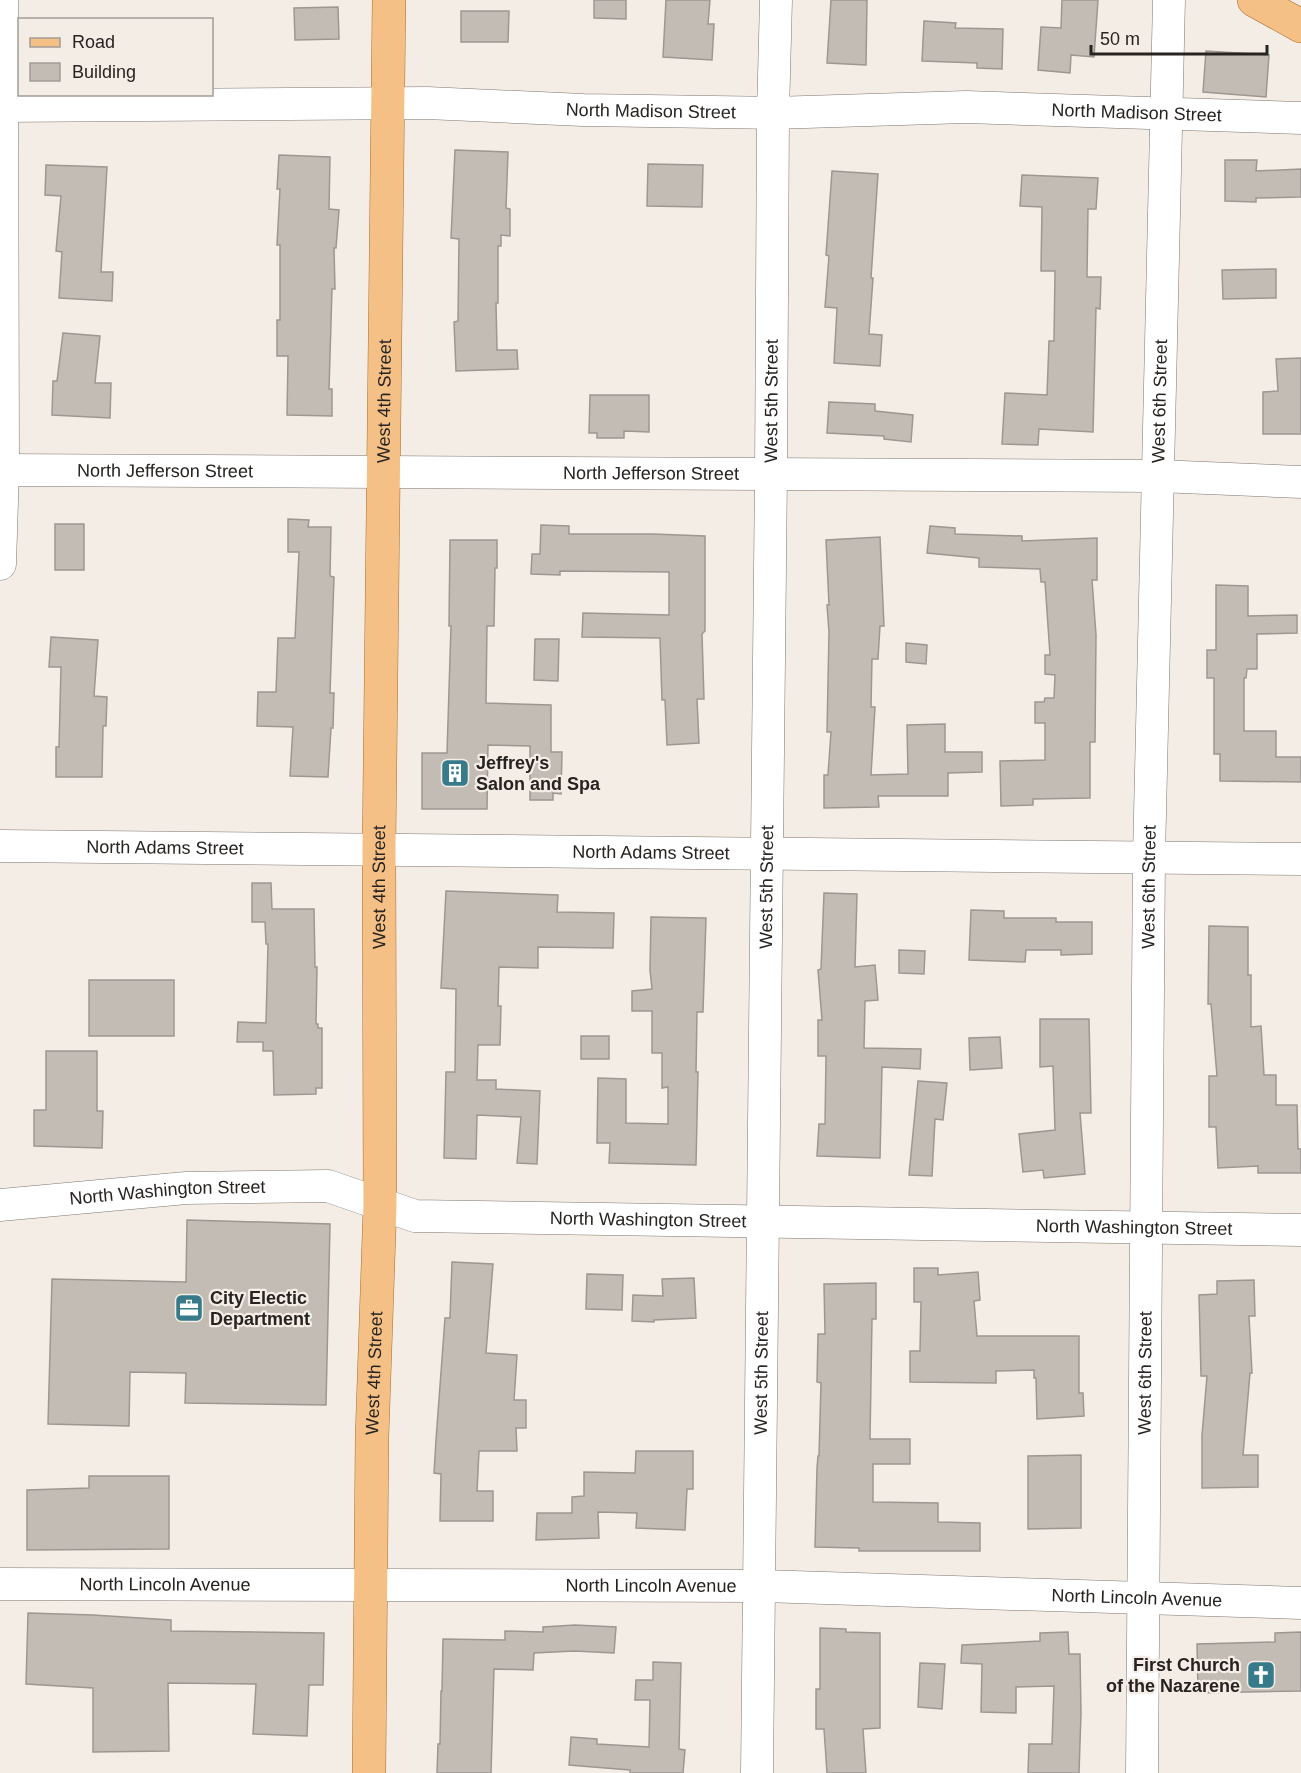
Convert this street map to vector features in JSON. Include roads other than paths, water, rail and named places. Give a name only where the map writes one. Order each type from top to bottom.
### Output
[{"type":"main road","name":"West 4th Street","points":[[369,1773],[372,1437],[380,1205],[379,849],[389,0]]},
{"type":"main road","points":[[1254,0],[1301,26]]},
{"type":"street","points":[[0,564],[2,0]]},
{"type":"street","name":"West 5th Street","points":[[757,1773],[777,0]]},
{"type":"street","name":"West 6th Street","points":[[1142,1773],[1149,857],[1169,0]]},
{"type":"street","name":"North Madison Street","points":[[1,106],[427,103],[583,110],[774,113],[966,107],[1301,118]]},
{"type":"street","name":"North Jefferson Street","points":[[1,470],[1158,476],[1301,482]]},
{"type":"street","name":"North Adams Street","points":[[0,846],[1301,858]]},
{"type":"street","name":"North Washington Street","points":[[0,1205],[186,1188],[328,1186],[415,1216],[1301,1230]]},
{"type":"street","name":"North Lincoln Avenue","points":[[0,1584],[759,1586],[1301,1603]]},
{"type":"place","name":"Jeffrey's Salon and Spa","points":[[455,773]]},
{"type":"place","name":"City Electic Department","points":[[189,1308]]},
{"type":"place","name":"First Church of the Nazarene","points":[[1261,1675]]}]
